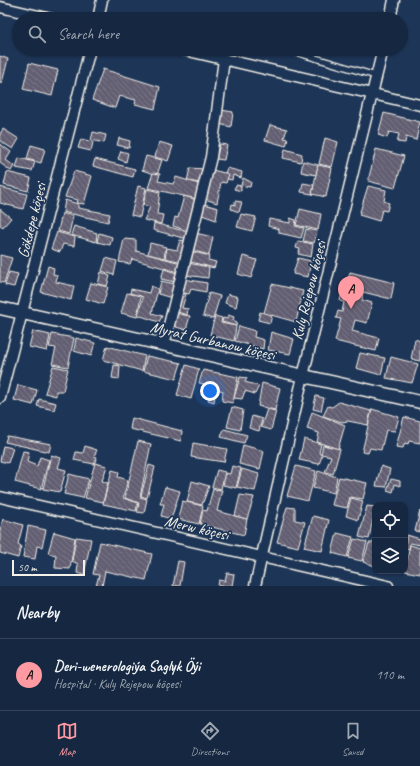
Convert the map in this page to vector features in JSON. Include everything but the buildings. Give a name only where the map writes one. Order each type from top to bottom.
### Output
[{"type":"street","points":[[99,12],[102,0]]},
{"type":"street","points":[[391,12],[394,0]]},
{"type":"street","points":[[0,7],[22,12]]},
{"type":"street","name":"Gökdepe köçesi","points":[[0,398],[88,56]]},
{"type":"street","points":[[211,56],[420,104]]},
{"type":"street","name":"Kuly Rejepow köçesi","points":[[255,586],[303,376],[381,56]]},
{"type":"street","points":[[164,345],[210,157],[224,59]]},
{"type":"street","name":"Myrat Gurbanow köçesi","points":[[0,308],[420,402]]},
{"type":"street","name":"Merw köçesi","points":[[0,498],[388,586]]},
{"type":"lane","points":[[309,56],[376,76]]},
{"type":"place","name":"Deri-wenerologiýa Saglyk Öýi","points":[[351,309]]}]
